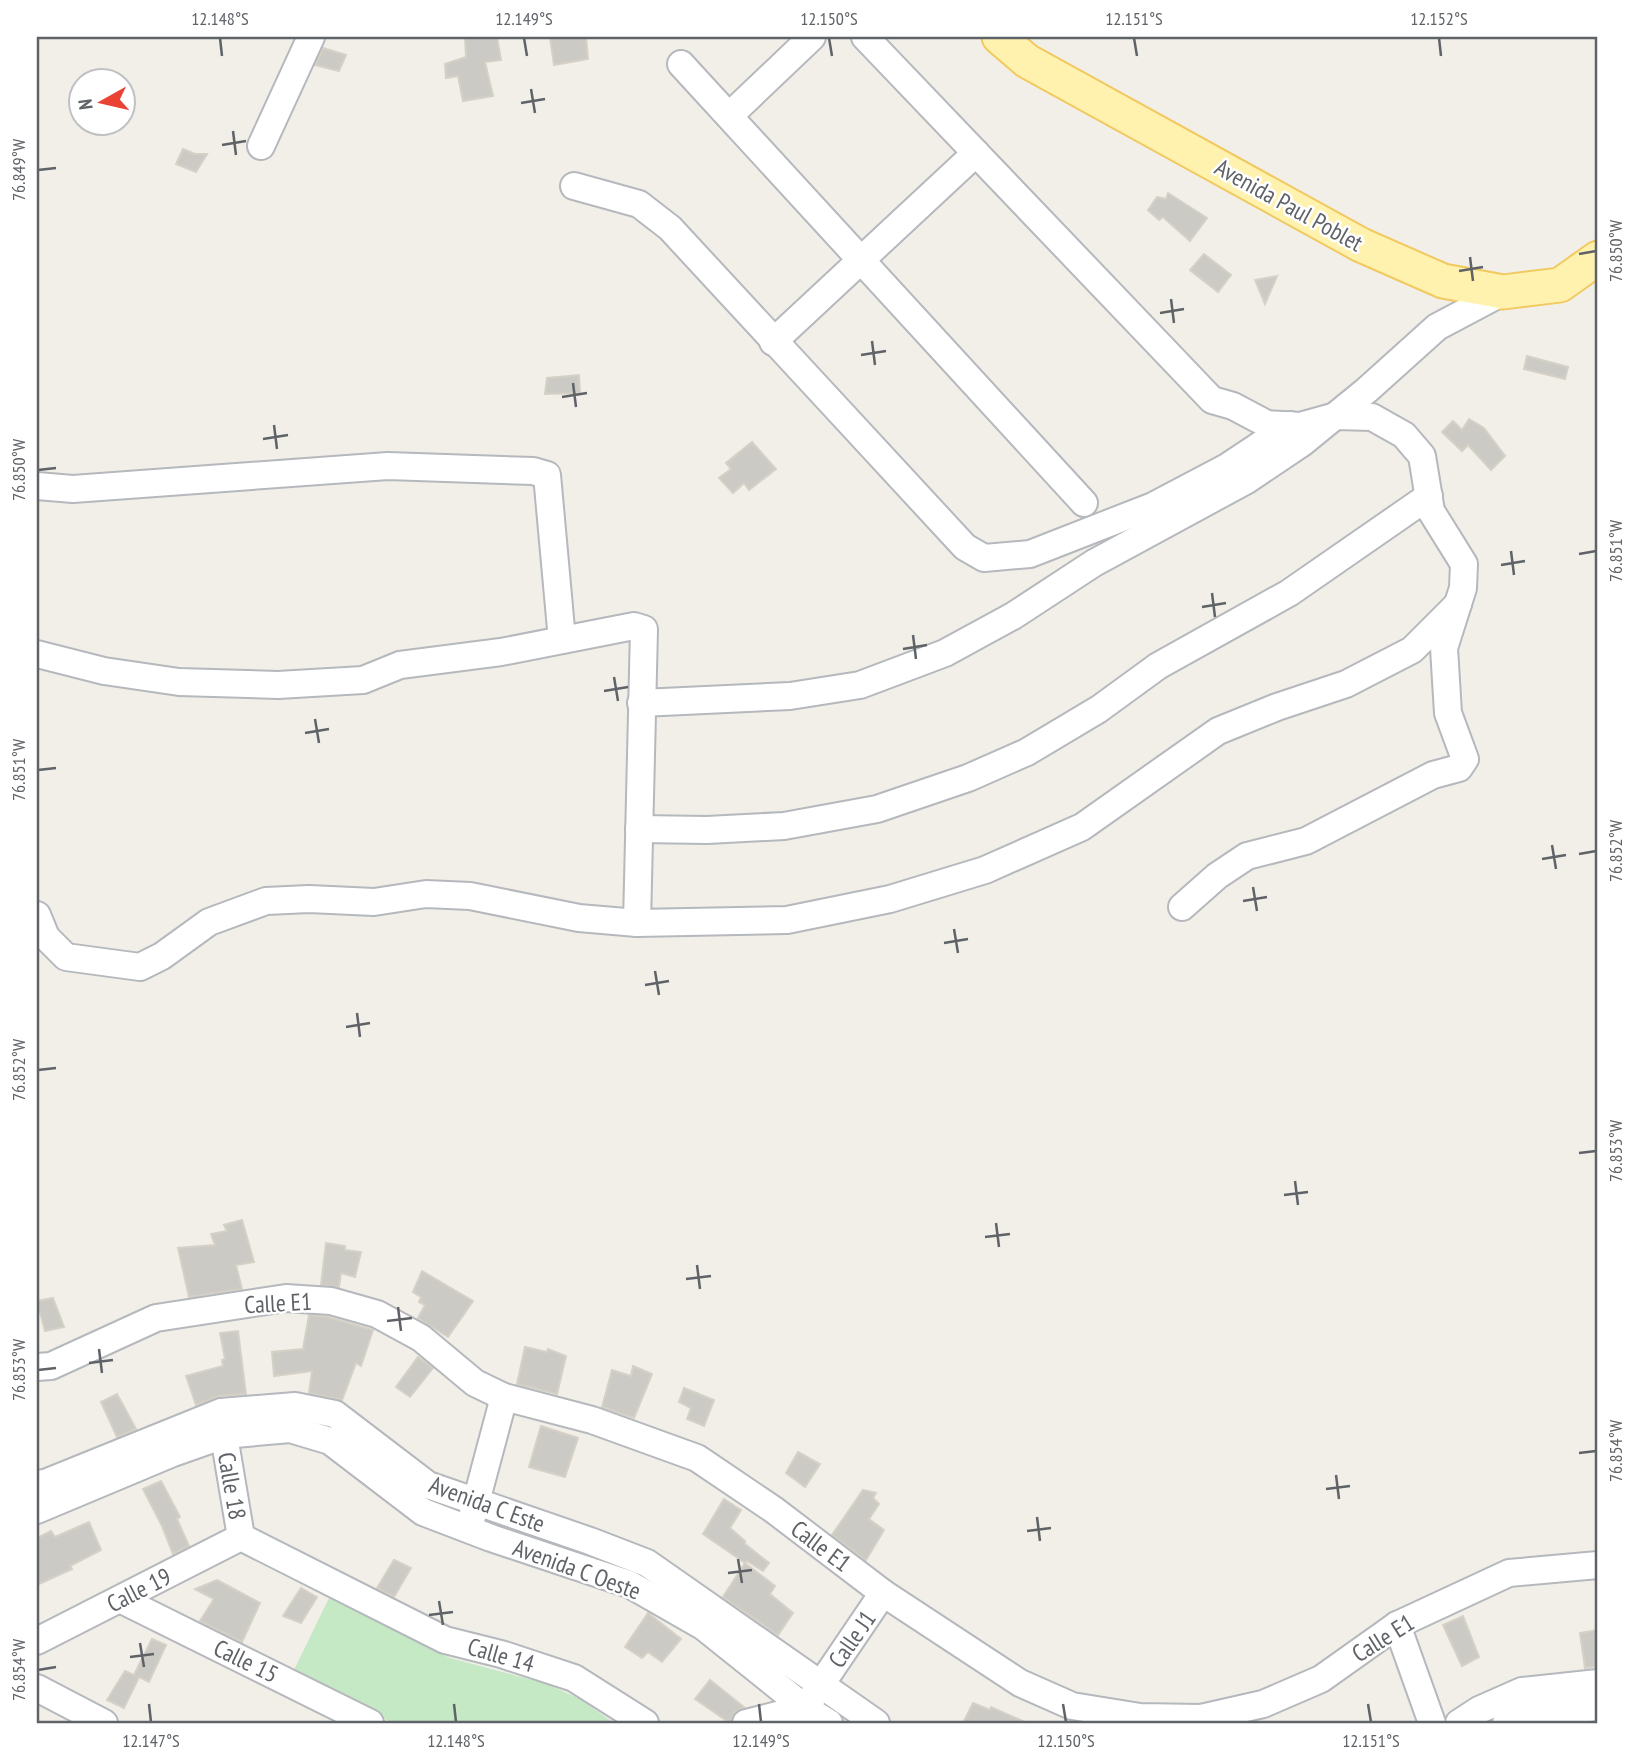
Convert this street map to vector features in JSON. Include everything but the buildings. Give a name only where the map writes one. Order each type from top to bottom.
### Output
[{"type":"main road","name":"Avenida Paul Poblet","points":[[999,37],[1027,61],[1361,245],[1443,281],[1503,292],[1560,285],[1598,258]]},
{"type":"street","points":[[261,146],[311,37]]},
{"type":"street","points":[[729,117],[812,37]]},
{"type":"street","points":[[865,37],[1212,400],[1233,406],[1267,424],[1300,426],[1336,416],[1372,417],[1404,435],[1422,456],[1431,511],[1464,565],[1463,588],[1444,648],[1448,713],[1465,759],[1459,768],[1433,775],[1306,841],[1247,856],[1217,876],[1182,907]]},
{"type":"street","points":[[681,64],[1084,503]]},
{"type":"street","points":[[773,342],[976,153]]},
{"type":"street","points":[[575,186],[639,204],[670,228],[965,547],[984,558],[1030,554],[1153,506],[1227,467],[1290,425]]},
{"type":"street","points":[[641,704],[790,696],[860,685],[946,653],[1013,616],[1094,564],[1247,480],[1336,416],[1437,327],[1503,292]]},
{"type":"street","points":[[37,486],[73,489],[388,466],[547,475],[562,640]]},
{"type":"street","points":[[639,829],[707,830],[785,826],[877,809],[968,778],[1027,752],[1099,709],[1158,666],[1289,593],[1429,496]]},
{"type":"street","points":[[37,915],[46,937],[66,957],[140,967],[162,956],[209,922],[267,901],[309,899],[374,902],[426,894],[470,895],[579,918],[636,923],[787,920],[890,899],[985,870],[1082,827],[1218,731],[1346,684],[1412,650],[1458,604]]},
{"type":"street","points":[[37,654],[104,671],[179,682],[278,685],[363,680],[400,665],[501,652],[634,626],[644,629],[636,923]]},
{"type":"street","name":"Calle E1","points":[[37,1367],[51,1366],[156,1318],[286,1298],[331,1301],[377,1314],[421,1338],[475,1383],[504,1397],[592,1420],[696,1458],[774,1510],[883,1593],[1020,1683],[1072,1706],[1140,1717],[1201,1718],[1263,1704],[1321,1679],[1397,1625],[1509,1573],[1598,1565]]},
{"type":"street","points":[[469,1529],[504,1397]]},
{"type":"street","name":"Avenida C Este","points":[[37,1484],[222,1424],[295,1406],[335,1414],[428,1485],[647,1563],[876,1723]]},
{"type":"street","name":"Avenida C Oeste","points":[[37,1510],[173,1453],[222,1424],[290,1429],[330,1441],[423,1512],[628,1584],[704,1627],[805,1708],[829,1723]]},
{"type":"street","name":"Calle 18","points":[[222,1424],[241,1537]]},
{"type":"street","name":"Calle 19","points":[[37,1641],[241,1537]]},
{"type":"street","name":"Calle 14","points":[[241,1537],[445,1640],[497,1653],[574,1678],[645,1723]]},
{"type":"street","name":"Calle J1","points":[[805,1708],[883,1593]]},
{"type":"street","name":"Calle 15","points":[[122,1600],[370,1723]]},
{"type":"street","points":[[1397,1625],[1432,1723]]},
{"type":"street","points":[[1459,1723],[1479,1710],[1522,1691],[1598,1683]]},
{"type":"street","points":[[37,1688],[104,1723]]},
{"type":"street","points":[[1506,1723],[1529,1714],[1598,1707]]},
{"type":"street","points":[[746,1723],[805,1708]]},
{"type":"green space","points":[[329,1598],[450,1658],[547,1684],[580,1699],[614,1723],[393,1723],[293,1672]]}]
